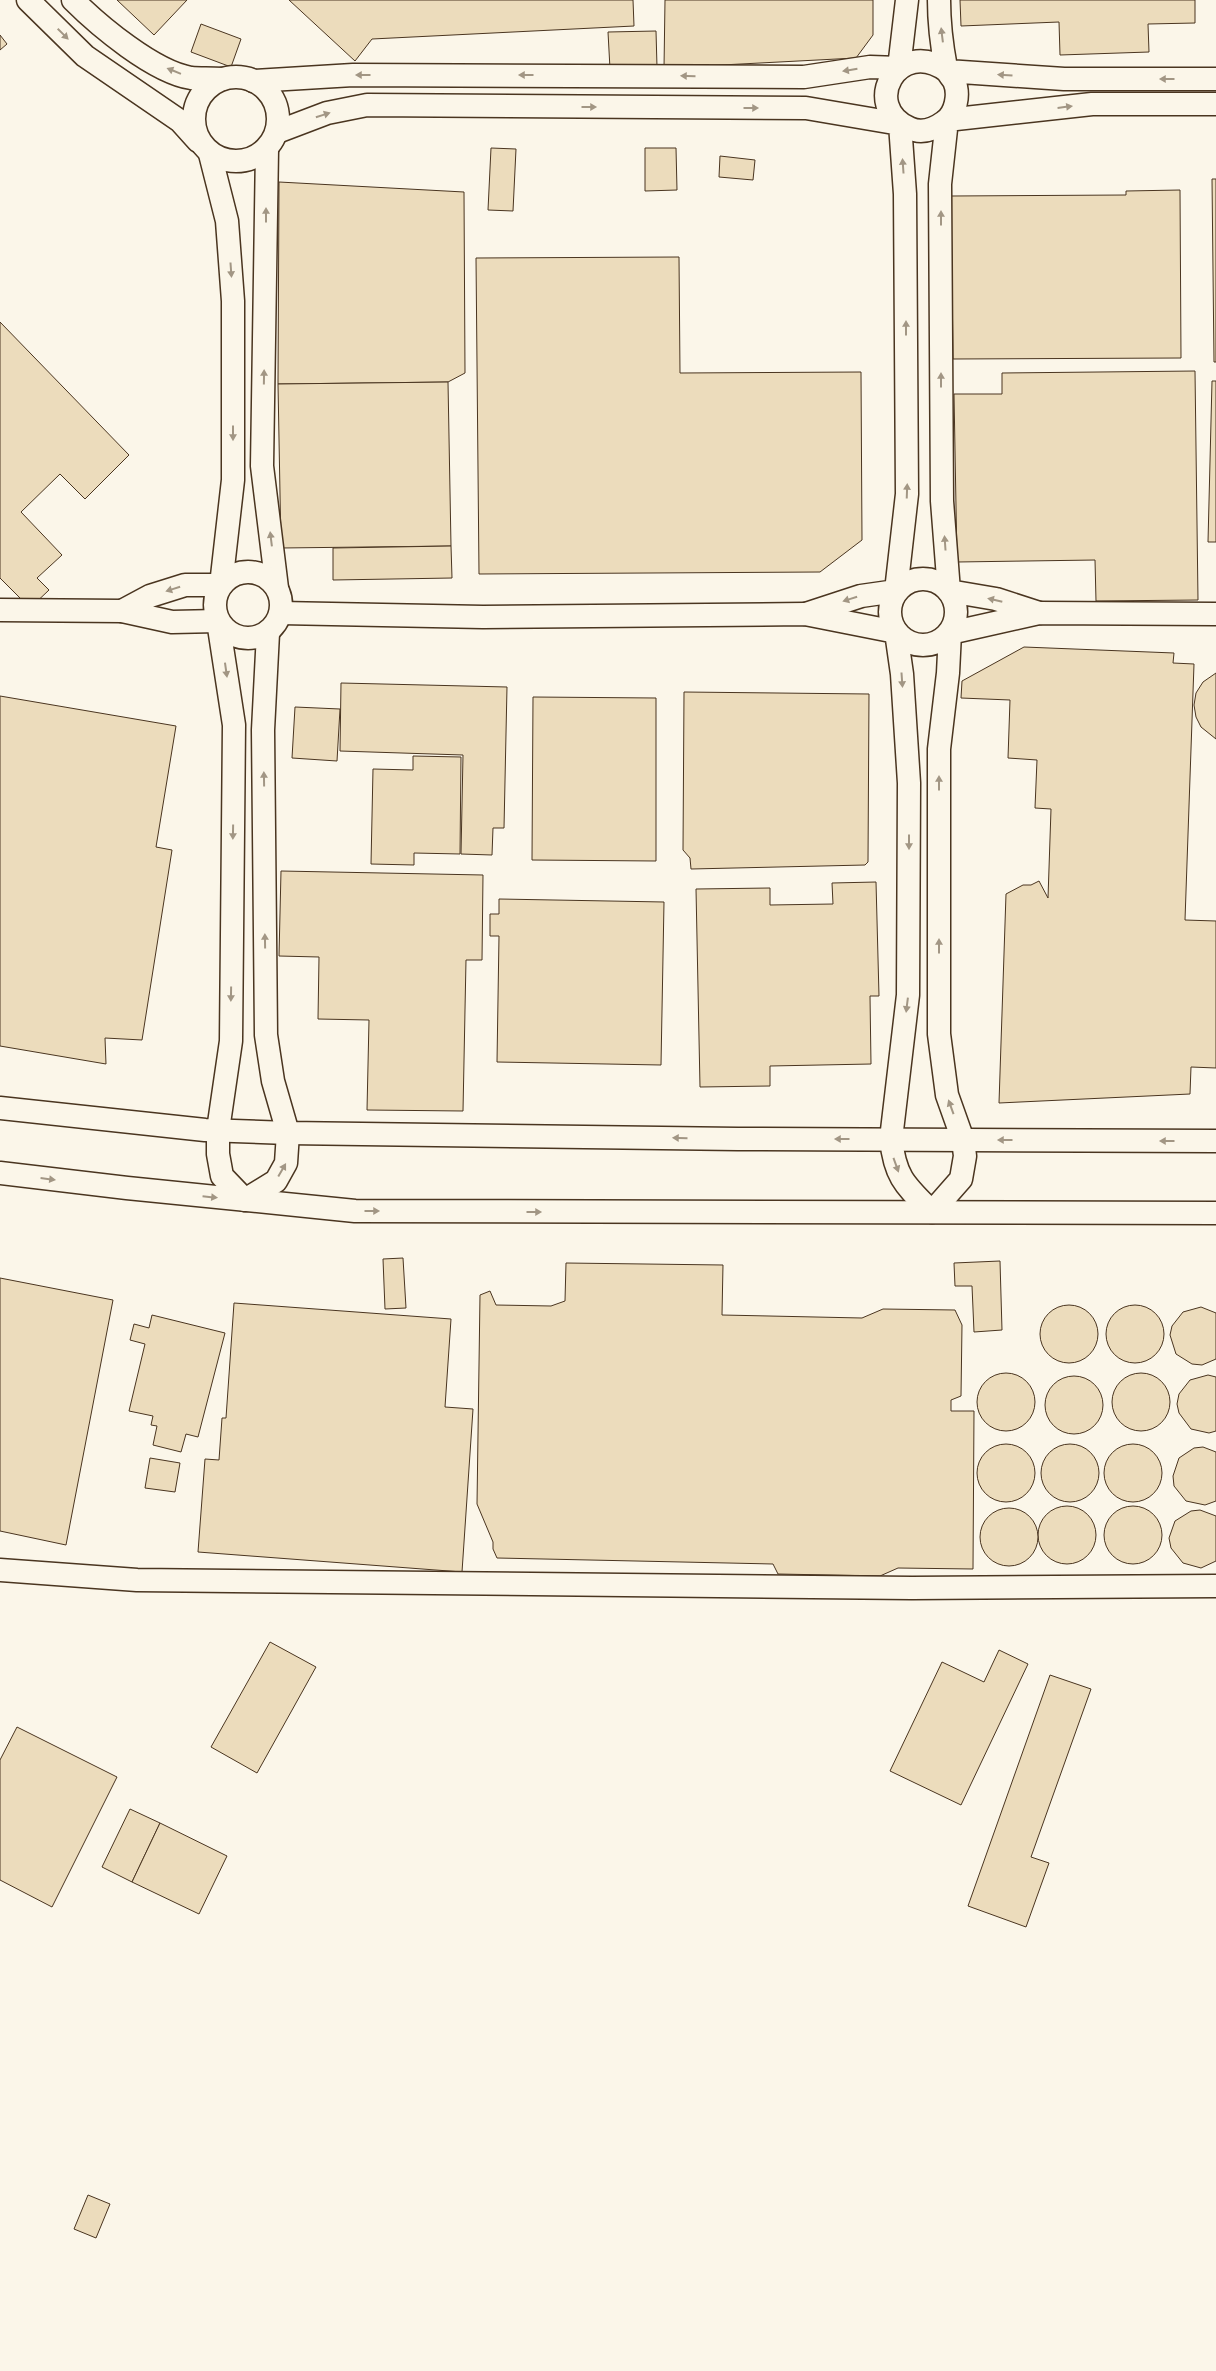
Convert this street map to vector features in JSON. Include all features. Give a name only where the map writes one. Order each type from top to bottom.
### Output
[{"type":"street","points":[[28,0],[85,56],[180,120],[205,148],[224,160],[238,162],[253,158],[272,140],[327,113],[367,105],[806,108],[900,124],[911,130],[924,131],[936,128],[947,120],[956,106],[957,94],[954,82],[946,71],[936,63],[924,60],[909,62],[899,68],[889,80],[886,92],[887,104],[892,115],[900,124],[905,194],[907,494],[896,592],[889,610],[890,621],[902,638],[919,646],[931,645],[941,641],[950,633],[1039,613],[1216,614]]},
{"type":"street","points":[[72,0],[89,16],[152,63],[190,78],[222,79],[239,77],[254,81],[353,74],[804,77],[870,67],[899,68]]},
{"type":"street","points":[[899,68],[907,0]]},
{"type":"street","points":[[939,0],[946,71]]},
{"type":"street","points":[[946,71],[1064,79],[1216,79]]},
{"type":"street","points":[[222,79],[208,86],[197,101],[193,115],[194,129],[205,148],[227,221],[233,301],[233,480],[221,585],[216,596],[215,610],[234,735],[231,1041],[218,1130],[218,1154],[222,1176],[245,1200]]},
{"type":"street","points":[[1116,104],[1118,79]]},
{"type":"street","points":[[0,610],[122,611],[172,622],[218,622],[229,633],[240,638],[258,638],[268,633],[276,624],[281,614],[281,598],[277,588],[262,466],[265,302],[272,140],[278,117],[275,102],[266,90],[254,81]]},
{"type":"street","points":[[947,120],[1092,104],[1216,104]]},
{"type":"street","points":[[932,1212],[961,1179],[965,1156],[963,1140],[946,1095],[940,1034],[939,749],[948,673],[950,633],[956,619],[956,607],[949,591],[942,500],[940,194],[947,120]]},
{"type":"street","points":[[233,301],[265,302]]},
{"type":"street","points":[[122,611],[150,596],[184,585],[221,585],[230,577],[249,572],[269,579],[277,588]]},
{"type":"street","points":[[805,614],[861,596],[896,592],[911,580],[923,578],[934,580],[949,591],[996,599],[1039,613]]},
{"type":"street","points":[[281,614],[483,617],[805,614],[896,632]]},
{"type":"street","points":[[896,632],[902,674],[909,783],[908,995],[891,1140],[893,1162],[904,1184],[932,1212]]},
{"type":"street","points":[[245,1200],[276,1181],[286,1163],[288,1133],[273,1081],[266,1035],[263,730],[268,633]]},
{"type":"street","points":[[0,1108],[90,1119],[218,1130],[288,1133],[891,1140],[1216,1141]]},
{"type":"street","points":[[0,1173],[355,1211],[1216,1213]]},
{"type":"street","points":[[0,1570],[137,1580],[912,1588],[1216,1586]]},
{"type":"building","points":[[117,0],[187,0],[154,35]]},
{"type":"building","points":[[289,0],[633,0],[634,26],[372,39],[355,61]]},
{"type":"building","points":[[665,0],[873,0],[873,35],[856,58],[664,68]]},
{"type":"building","points":[[960,0],[1195,0],[1195,23],[1148,24],[1149,52],[1060,55],[1059,22],[961,26]]},
{"type":"building","points":[[201,24],[241,39],[231,67],[191,52]]},
{"type":"building","points":[[656,31],[657,67],[610,69],[608,32]]},
{"type":"building","points":[[0,35],[7,44],[0,50]]},
{"type":"building","points":[[491,148],[516,149],[513,211],[488,210]]},
{"type":"building","points":[[645,148],[676,148],[677,190],[645,191]]},
{"type":"building","points":[[720,156],[755,160],[753,180],[719,177]]},
{"type":"building","points":[[1212,179],[1216,179],[1216,362],[1214,362]]},
{"type":"building","points":[[279,182],[464,192],[465,373],[448,382],[278,384]]},
{"type":"building","points":[[1180,190],[1181,358],[953,359],[951,196],[1126,195],[1126,191]]},
{"type":"building","points":[[679,257],[680,373],[861,372],[862,540],[820,572],[479,574],[476,258]]},
{"type":"building","points":[[0,322],[129,455],[85,499],[60,474],[21,512],[62,555],[37,578],[49,590],[30,608],[0,578]]},
{"type":"building","points":[[1195,371],[1198,600],[1096,601],[1095,560],[957,562],[954,394],[1002,394],[1002,373]]},
{"type":"building","points":[[1212,381],[1216,381],[1216,542],[1208,542]]},
{"type":"building","points":[[448,382],[451,546],[281,548],[278,384]]},
{"type":"building","points":[[451,546],[452,578],[333,580],[333,548]]},
{"type":"building","points":[[1024,647],[1174,653],[1173,663],[1194,664],[1185,920],[1216,921],[1216,1068],[1191,1067],[1190,1094],[999,1103],[1006,894],[1023,885],[1031,885],[1039,881],[1048,898],[1051,809],[1035,808],[1037,760],[1008,758],[1010,700],[961,698],[962,681]]},
{"type":"building","points":[[1216,673],[1216,739],[1201,727],[1196,717],[1194,705],[1196,693],[1203,682]]},
{"type":"building","points":[[341,683],[507,687],[504,828],[493,828],[492,855],[461,854],[463,755],[340,751]]},
{"type":"building","points":[[684,692],[869,694],[868,862],[865,865],[691,869],[690,858],[683,850]]},
{"type":"building","points":[[0,696],[176,726],[156,847],[172,850],[142,1040],[105,1038],[106,1064],[0,1046]]},
{"type":"building","points":[[533,697],[656,698],[656,861],[532,860]]},
{"type":"building","points":[[295,707],[340,709],[337,761],[292,758]]},
{"type":"building","points":[[413,756],[461,757],[460,854],[414,853],[414,865],[371,864],[373,769],[413,770]]},
{"type":"building","points":[[281,871],[483,875],[482,960],[466,960],[463,1111],[367,1110],[369,1020],[318,1019],[319,957],[279,956]]},
{"type":"building","points":[[876,882],[879,996],[870,996],[871,1064],[770,1066],[770,1086],[700,1087],[696,889],[770,888],[770,905],[833,904],[832,883]]},
{"type":"building","points":[[499,899],[664,902],[661,1065],[497,1062],[499,936],[490,936],[490,914],[499,914]]},
{"type":"building","points":[[403,1258],[406,1308],[385,1309],[383,1259]]},
{"type":"building","points":[[1000,1261],[1002,1330],[974,1332],[972,1286],[955,1286],[954,1263]]},
{"type":"building","points":[[566,1263],[723,1265],[722,1315],[862,1318],[883,1309],[955,1310],[962,1325],[961,1396],[951,1400],[951,1411],[974,1411],[973,1569],[898,1568],[880,1576],[778,1574],[773,1564],[497,1558],[493,1549],[493,1542],[477,1504],[480,1295],[490,1291],[496,1305],[551,1306],[565,1301]]},
{"type":"building","points":[[0,1278],[113,1300],[66,1545],[0,1531]]},
{"type":"building","points":[[234,1303],[451,1319],[445,1407],[473,1409],[462,1572],[198,1552],[205,1459],[219,1460],[222,1418],[226,1418]]},
{"type":"building","points":[[1069,1305],[1080,1307],[1093,1318],[1098,1334],[1096,1345],[1085,1358],[1069,1363],[1058,1361],[1045,1350],[1040,1334],[1042,1323],[1053,1310]]},
{"type":"building","points":[[1135,1305],[1146,1307],[1159,1318],[1164,1334],[1162,1345],[1151,1358],[1135,1363],[1124,1361],[1111,1350],[1106,1334],[1108,1323],[1119,1310]]},
{"type":"building","points":[[1201,1307],[1216,1313],[1216,1359],[1202,1365],[1192,1364],[1176,1354],[1170,1335],[1172,1326],[1183,1312]]},
{"type":"building","points":[[152,1315],[225,1333],[198,1437],[186,1434],[181,1452],[153,1445],[157,1426],[151,1425],[153,1416],[129,1411],[145,1344],[130,1340],[134,1324],[149,1328]]},
{"type":"building","points":[[1006,1373],[1017,1375],[1030,1386],[1035,1402],[1033,1413],[1022,1426],[1006,1431],[995,1429],[982,1418],[977,1402],[979,1391],[990,1378]]},
{"type":"building","points":[[1141,1373],[1152,1375],[1165,1386],[1170,1402],[1168,1413],[1157,1426],[1141,1431],[1130,1429],[1117,1418],[1112,1402],[1114,1391],[1125,1378]]},
{"type":"building","points":[[1208,1375],[1216,1377],[1216,1431],[1209,1433],[1191,1429],[1179,1413],[1177,1404],[1179,1394],[1190,1380]]},
{"type":"building","points":[[1074,1376],[1085,1378],[1098,1389],[1103,1405],[1101,1416],[1090,1429],[1074,1434],[1063,1432],[1050,1421],[1045,1405],[1047,1394],[1058,1381]]},
{"type":"building","points":[[1006,1444],[1017,1446],[1030,1457],[1035,1473],[1033,1484],[1022,1497],[1006,1502],[995,1500],[982,1489],[977,1473],[979,1462],[990,1449]]},
{"type":"building","points":[[1070,1444],[1081,1446],[1094,1457],[1099,1473],[1097,1484],[1086,1497],[1070,1502],[1059,1500],[1046,1489],[1041,1473],[1043,1462],[1054,1449]]},
{"type":"building","points":[[1133,1444],[1144,1446],[1157,1457],[1162,1473],[1160,1484],[1149,1497],[1133,1502],[1122,1500],[1109,1489],[1104,1473],[1106,1462],[1117,1449]]},
{"type":"building","points":[[1203,1447],[1216,1452],[1216,1501],[1205,1505],[1186,1501],[1174,1486],[1173,1476],[1179,1458],[1194,1448]]},
{"type":"building","points":[[150,1458],[180,1463],[175,1492],[145,1488]]},
{"type":"building","points":[[1067,1506],[1078,1508],[1091,1519],[1096,1535],[1094,1546],[1083,1559],[1067,1564],[1056,1562],[1043,1551],[1038,1535],[1040,1524],[1051,1511]]},
{"type":"building","points":[[1133,1506],[1144,1508],[1157,1519],[1162,1535],[1160,1546],[1149,1559],[1133,1564],[1122,1562],[1109,1551],[1104,1535],[1106,1524],[1117,1511]]},
{"type":"building","points":[[1009,1508],[1020,1510],[1033,1521],[1038,1537],[1036,1548],[1025,1561],[1009,1566],[998,1564],[985,1553],[980,1537],[982,1526],[993,1513]]},
{"type":"building","points":[[1200,1510],[1216,1516],[1216,1561],[1201,1568],[1183,1563],[1171,1548],[1169,1538],[1175,1521],[1191,1511]]},
{"type":"building","points":[[270,1642],[316,1667],[257,1773],[211,1747]]},
{"type":"building","points":[[999,1650],[1028,1664],[961,1805],[890,1771],[942,1662],[984,1682]]},
{"type":"building","points":[[1050,1675],[1091,1689],[1031,1857],[1049,1863],[1026,1927],[968,1906]]},
{"type":"building","points":[[17,1727],[117,1777],[52,1907],[0,1880],[0,1760]]},
{"type":"building","points":[[130,1809],[160,1823],[132,1882],[102,1867]]},
{"type":"building","points":[[160,1823],[227,1856],[199,1914],[132,1882]]},
{"type":"building","points":[[88,2195],[110,2204],[96,2238],[74,2229]]}]
